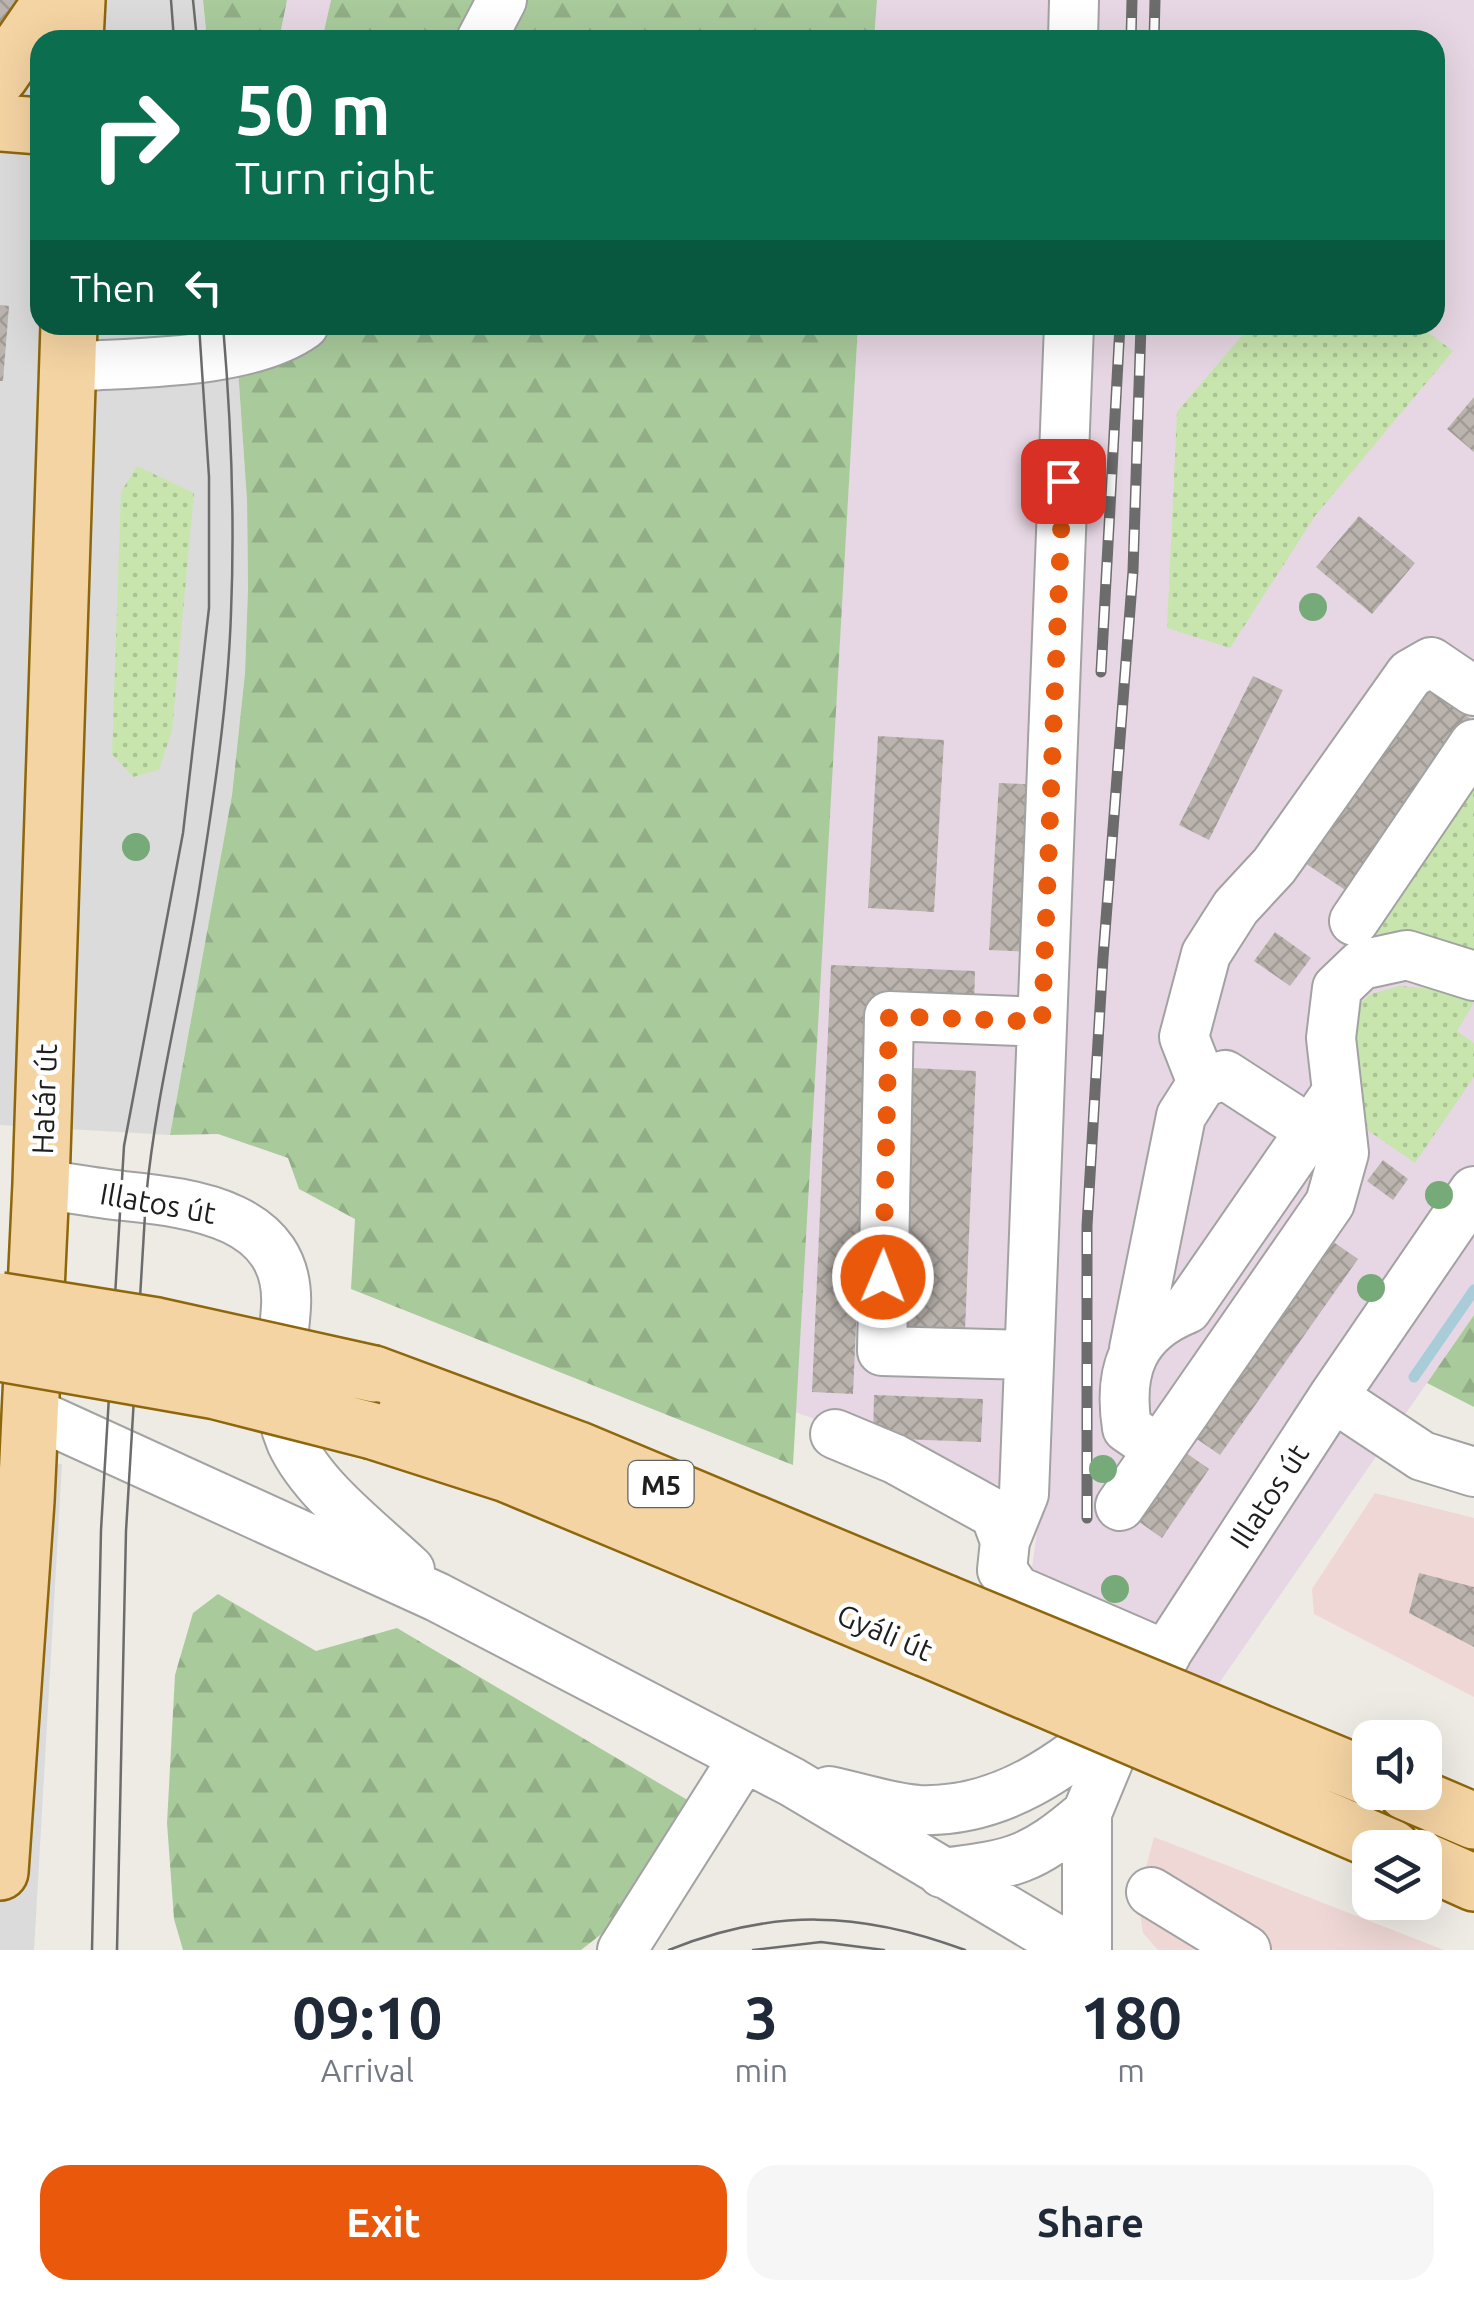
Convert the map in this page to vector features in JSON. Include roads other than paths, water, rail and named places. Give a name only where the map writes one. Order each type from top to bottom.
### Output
[{"type":"main road","points":[[31,30],[52,0]]},
{"type":"main road","points":[[75,30],[76,0]]},
{"type":"main road","points":[[0,76],[30,32]]},
{"type":"main road","points":[[0,122],[30,125]]},
{"type":"main road","name":"Határ út","points":[[0,1872],[21,1183],[68,346]]},
{"type":"main road","name":"Gyáli út","points":[[0,1300],[157,1326],[374,1374],[462,1404],[576,1449],[936,1626],[1227,1776],[1352,1831]]},
{"type":"main road","name":"Gyáli út","points":[[0,1354],[216,1392],[373,1431],[936,1626],[1251,1728],[1352,1770]]},
{"type":"main road","points":[[1442,1806],[1469,1817]]},
{"type":"main road","points":[[1442,1869],[1474,1882]]},
{"type":"street","points":[[486,30],[502,0]]},
{"type":"street","points":[[1073,30],[1074,0]]},
{"type":"street","points":[[68,346],[201,358],[285,335]]},
{"type":"street","points":[[1069,335],[1024,1494],[1005,1541],[1002,1570],[1016,1590],[1166,1655]]},
{"type":"street","points":[[1202,1082],[1184,1038],[1206,954],[1236,907],[1274,866],[1410,674],[1431,662],[1474,691]]},
{"type":"street","points":[[1120,1506],[1330,1203],[1344,1153],[1331,1038],[1348,930],[1474,744]]},
{"type":"street","points":[[1348,930],[1407,955],[1474,976]]},
{"type":"street","points":[[1029,1354],[882,1351],[889,1016],[1042,1022]]},
{"type":"street","points":[[1159,1450],[1128,1428],[1123,1402],[1181,1116],[1202,1082],[1225,1075],[1310,1130]]},
{"type":"street","points":[[1134,1349],[1159,1320],[1186,1308],[1337,1092]]},
{"type":"street","name":"Illatos út","points":[[21,1183],[210,1210],[247,1226],[266,1242],[285,1283],[278,1389],[290,1439],[313,1477],[438,1597]]},
{"type":"street","name":"Illatos út","points":[[1087,1950],[1087,1814],[1130,1709],[1333,1397],[1474,1191]]},
{"type":"street","points":[[1333,1397],[1422,1456],[1474,1472]]},
{"type":"street","name":"Illatos út","points":[[15,1412],[438,1597],[792,1782],[1074,1950]]},
{"type":"street","points":[[834,1434],[895,1459],[971,1498],[995,1514],[1005,1541]]},
{"type":"street","points":[[792,1782],[915,1810],[972,1805],[1000,1798],[1070,1761],[1130,1709]]},
{"type":"street","points":[[622,1950],[744,1757]]},
{"type":"street","points":[[942,1873],[1005,1865],[1030,1856],[1087,1814]]},
{"type":"street","points":[[1151,1892],[1246,1950]]},
{"type":"waterway","points":[[1414,1377],[1474,1290]]},
{"type":"tram line","points":[[171,0],[173,30]]},
{"type":"tram line","points":[[193,0],[196,30]]},
{"type":"tram line","points":[[92,1950],[101,1530],[124,1146],[183,833],[209,608],[209,477],[200,335]]},
{"type":"tram line","points":[[117,1950],[126,1531],[146,1198],[156,1119],[205,850],[220,749],[229,647],[232,505],[224,335]]},
{"type":"tram line","points":[[669,1950],[744,1927],[817,1920],[889,1928],[965,1950]]},
{"type":"tram line","points":[[753,1950],[821,1942],[884,1950]]},
{"type":"railway","points":[[1131,30],[1132,0]]},
{"type":"railway","points":[[1154,30],[1155,0]]},
{"type":"railway","points":[[1101,672],[1119,335]]},
{"type":"railway","points":[[1087,1518],[1087,1226],[1133,571],[1141,335]]}]
